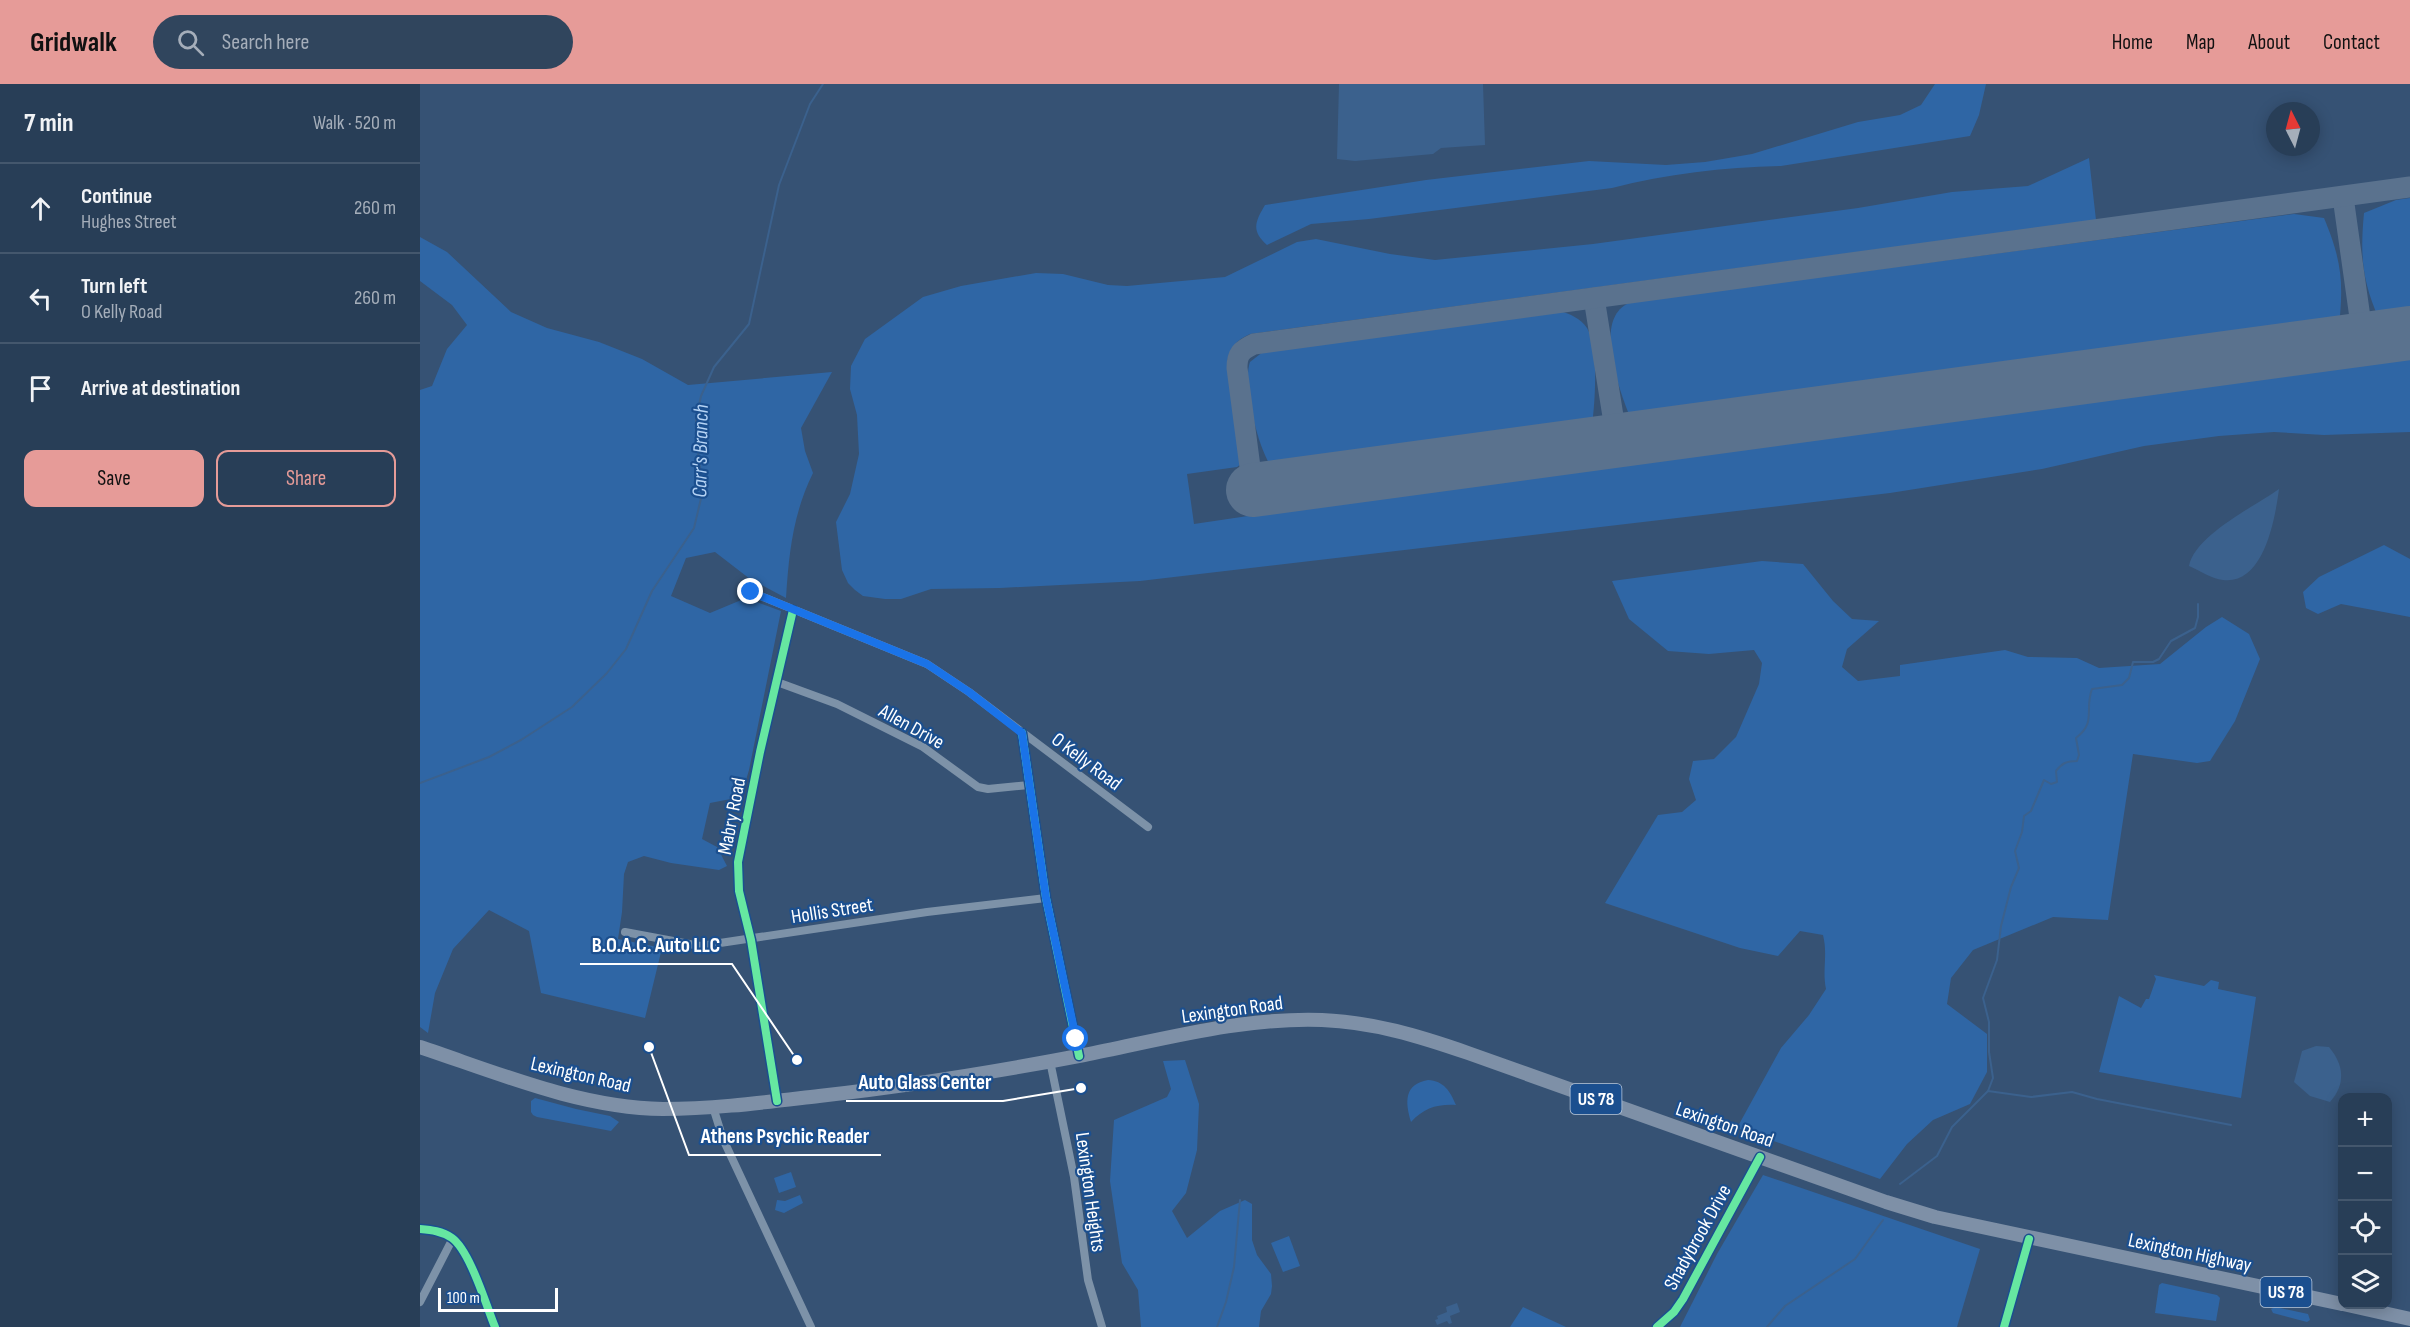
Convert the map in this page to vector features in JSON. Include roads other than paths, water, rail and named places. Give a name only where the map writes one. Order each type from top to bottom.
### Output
[{"type":"highway","name":"Lexington Road","points":[[420,1047],[592,1100],[661,1109],[777,1101],[950,1080],[1260,1022],[1322,1020],[1372,1024],[1468,1053],[1926,1214],[2029,1239]]},
{"type":"highway","name":"Lexington Highway","points":[[2029,1239],[2338,1303]]},
{"type":"highway","name":"Lexington Highway","points":[[2360,1309],[2406,1322]]},
{"type":"street","name":"O Kelly Road","points":[[751,592],[927,664],[969,692],[1148,827]]},
{"type":"street","name":"Mabry Road","points":[[777,1101],[751,940],[739,891],[738,862],[793,610]]},
{"type":"street","name":"Allen Drive","points":[[777,682],[837,704],[923,747],[978,787],[988,789],[1029,785]]},
{"type":"street","points":[[1022,733],[1046,898],[1079,1056]]},
{"type":"street","name":"Hollis Street","points":[[625,932],[694,946],[751,940],[927,912],[1046,898]]},
{"type":"street","name":"Lexington Heights","points":[[1050,1061],[1074,1177],[1088,1280],[1102,1327]]},
{"type":"street","points":[[713,1107],[723,1139],[810,1327]]},
{"type":"street","name":"Shadybrook Drive","points":[[1657,1327],[1674,1312],[1683,1299],[1760,1156]]},
{"type":"street","points":[[420,1229],[439,1232],[453,1238],[468,1259],[495,1327]]},
{"type":"street","points":[[420,1302],[453,1238]]},
{"type":"street","points":[[2004,1327],[2029,1239]]},
{"type":"waterway","name":"Carr's Branch","points":[[420,783],[489,757],[521,740],[572,707],[607,673],[626,649],[652,591],[694,528],[703,490],[696,437],[696,419],[701,396],[714,367],[749,324],[779,185],[810,104],[823,84]]},
{"type":"waterway","points":[[1988,1091],[1993,1078],[1989,1052],[1989,1022],[1983,998],[1997,960],[2001,926],[2011,887],[2019,868],[2015,851],[2022,832],[2024,816],[2031,811],[2044,780],[2051,784],[2057,782],[2058,768],[2070,761],[2077,761],[2079,755],[2076,738],[2086,727],[2088,721],[2092,689],[2122,685],[2129,678],[2133,662],[2153,662],[2159,659],[2171,641],[2195,628],[2198,604]]},
{"type":"waterway","points":[[1900,1184],[1937,1156],[1952,1127],[1988,1091],[2031,1097],[2072,1092],[2231,1125]]},
{"type":"waterway","points":[[1217,1327],[1226,1302],[1234,1267],[1240,1200]]},
{"type":"waterway","points":[[1767,1327],[1785,1306],[1855,1259],[1883,1220]]},
{"type":"place","name":"Athens Psychic Reader","points":[[649,1047]]},
{"type":"place","name":"B.O.A.C. Auto LLC","points":[[797,1060]]},
{"type":"place","name":"Auto Glass Center","points":[[1081,1088]]}]
